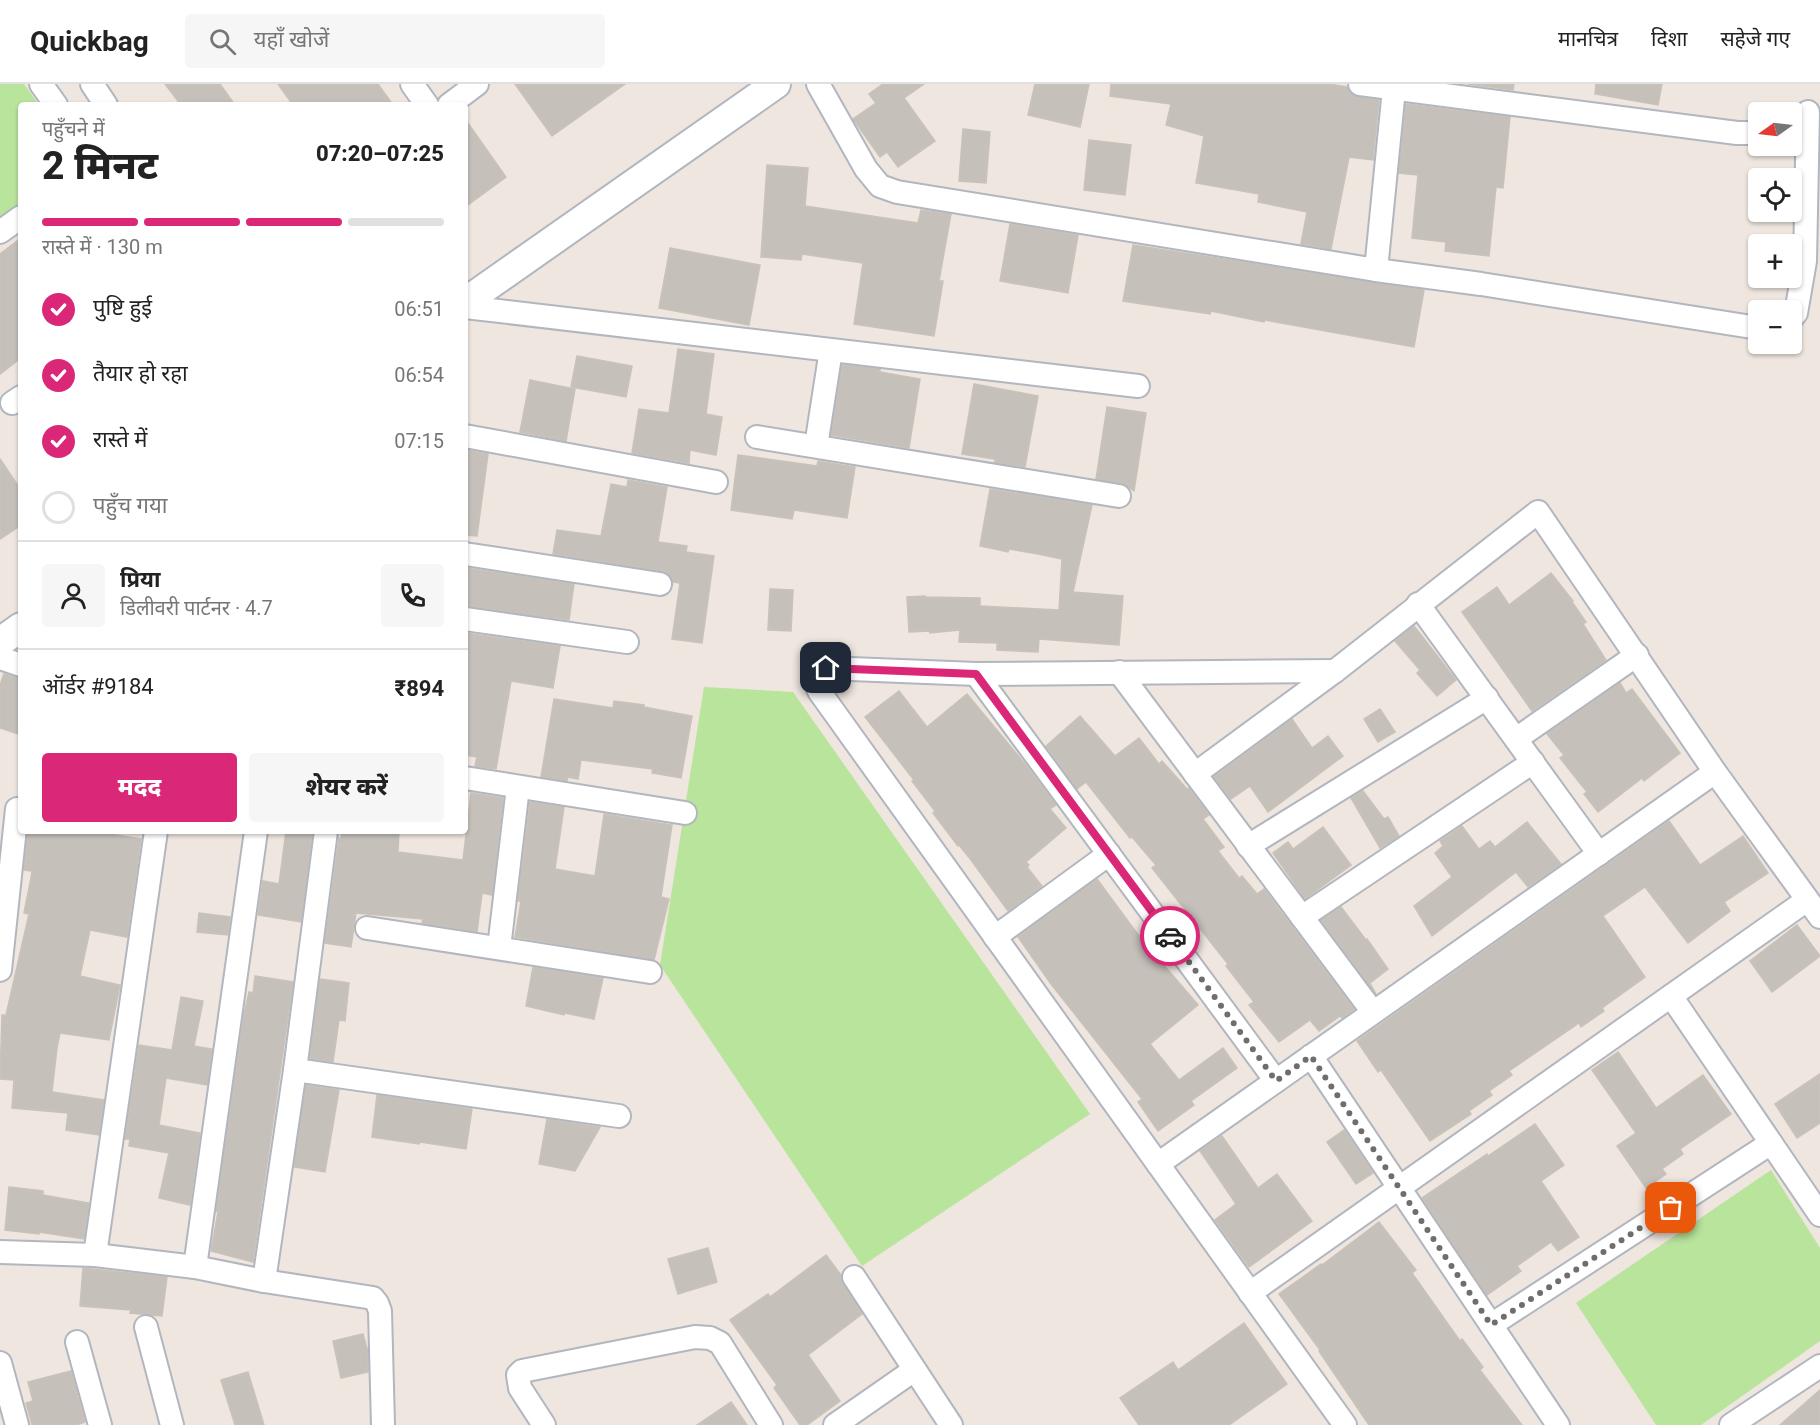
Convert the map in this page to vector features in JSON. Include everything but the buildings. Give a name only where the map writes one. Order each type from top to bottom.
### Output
[{"type":"street","points":[[41,84],[54,102]]},
{"type":"street","points":[[92,84],[104,102]]},
{"type":"street","points":[[412,84],[425,102]]},
{"type":"street","points":[[453,102],[477,84]]},
{"type":"street","points":[[468,300],[776,84]]},
{"type":"street","points":[[818,84],[866,169],[880,186],[897,192],[1376,270],[1481,284],[1748,326]]},
{"type":"street","points":[[1360,84],[1748,133]]},
{"type":"street","points":[[1376,270],[1394,89]]},
{"type":"street","points":[[1798,300],[1805,261],[1806,112]]},
{"type":"street","points":[[0,232],[18,219]]},
{"type":"street","points":[[468,307],[1138,386]]},
{"type":"street","points":[[816,447],[831,350]]},
{"type":"street","points":[[468,437],[716,482]]},
{"type":"street","points":[[757,437],[1119,496]]},
{"type":"street","points":[[1195,774],[1335,670],[1538,512],[1715,772],[1814,909],[1671,996],[1250,1293]]},
{"type":"street","points":[[468,554],[660,584]]},
{"type":"street","points":[[1418,604],[1599,854]]},
{"type":"street","points":[[468,619],[627,642]]},
{"type":"street","points":[[0,642],[18,629]]},
{"type":"street","points":[[1516,739],[1637,655]]},
{"type":"street","points":[[0,658],[18,664]]},
{"type":"street","points":[[1335,670],[976,674],[826,668],[815,672],[813,677],[819,691],[1345,1425]]},
{"type":"street","points":[[1119,672],[1372,1012]]},
{"type":"street","points":[[976,674],[1276,1081]]},
{"type":"street","points":[[1248,846],[1486,698]]},
{"type":"street","points":[[1302,917],[1533,762]]},
{"type":"street","points":[[1158,1164],[1715,772]]},
{"type":"street","points":[[468,779],[685,813]]},
{"type":"street","points":[[499,948],[518,788]]},
{"type":"street","points":[[0,970],[13,808]]},
{"type":"street","points":[[96,1255],[156,834]]},
{"type":"street","points":[[195,1267],[256,834]]},
{"type":"street","points":[[264,1281],[295,1070],[326,834]]},
{"type":"street","points":[[995,937],[1109,854]]},
{"type":"street","points":[[367,928],[650,972]]},
{"type":"street","points":[[1671,996],[1820,1215]]},
{"type":"street","points":[[1311,1056],[1558,1425]]},
{"type":"street","points":[[295,1070],[619,1116]]},
{"type":"street","points":[[1491,1325],[1771,1143]]},
{"type":"street","points":[[0,1252],[96,1255],[195,1267],[264,1281],[373,1298],[380,1311],[383,1425]]},
{"type":"street","points":[[854,1277],[951,1425]]},
{"type":"street","points":[[146,1327],[172,1425]]},
{"type":"street","points":[[544,1425],[520,1388],[518,1375],[522,1371],[695,1337],[710,1338],[720,1342],[771,1425]]},
{"type":"street","points":[[77,1342],[100,1425]]},
{"type":"street","points":[[1731,1425],[1820,1366]]},
{"type":"street","points":[[835,1425],[914,1370]]},
{"type":"street","points":[[1,1372],[17,1425]]},
{"type":"green space","points":[[0,84],[24,84],[37,102],[18,102],[18,205],[0,218]]},
{"type":"green space","points":[[704,687],[793,692],[1090,1114],[862,1266],[660,965]]},
{"type":"green space","points":[[1771,1170],[1820,1248],[1820,1341],[1701,1425],[1656,1425],[1576,1303]]},
{"type":"way so far","points":[[1170,936],[1276,1081],[1311,1056],[1491,1325],[1671,1208]]},
{"type":"route","points":[[826,668],[976,674],[1170,936]]}]
